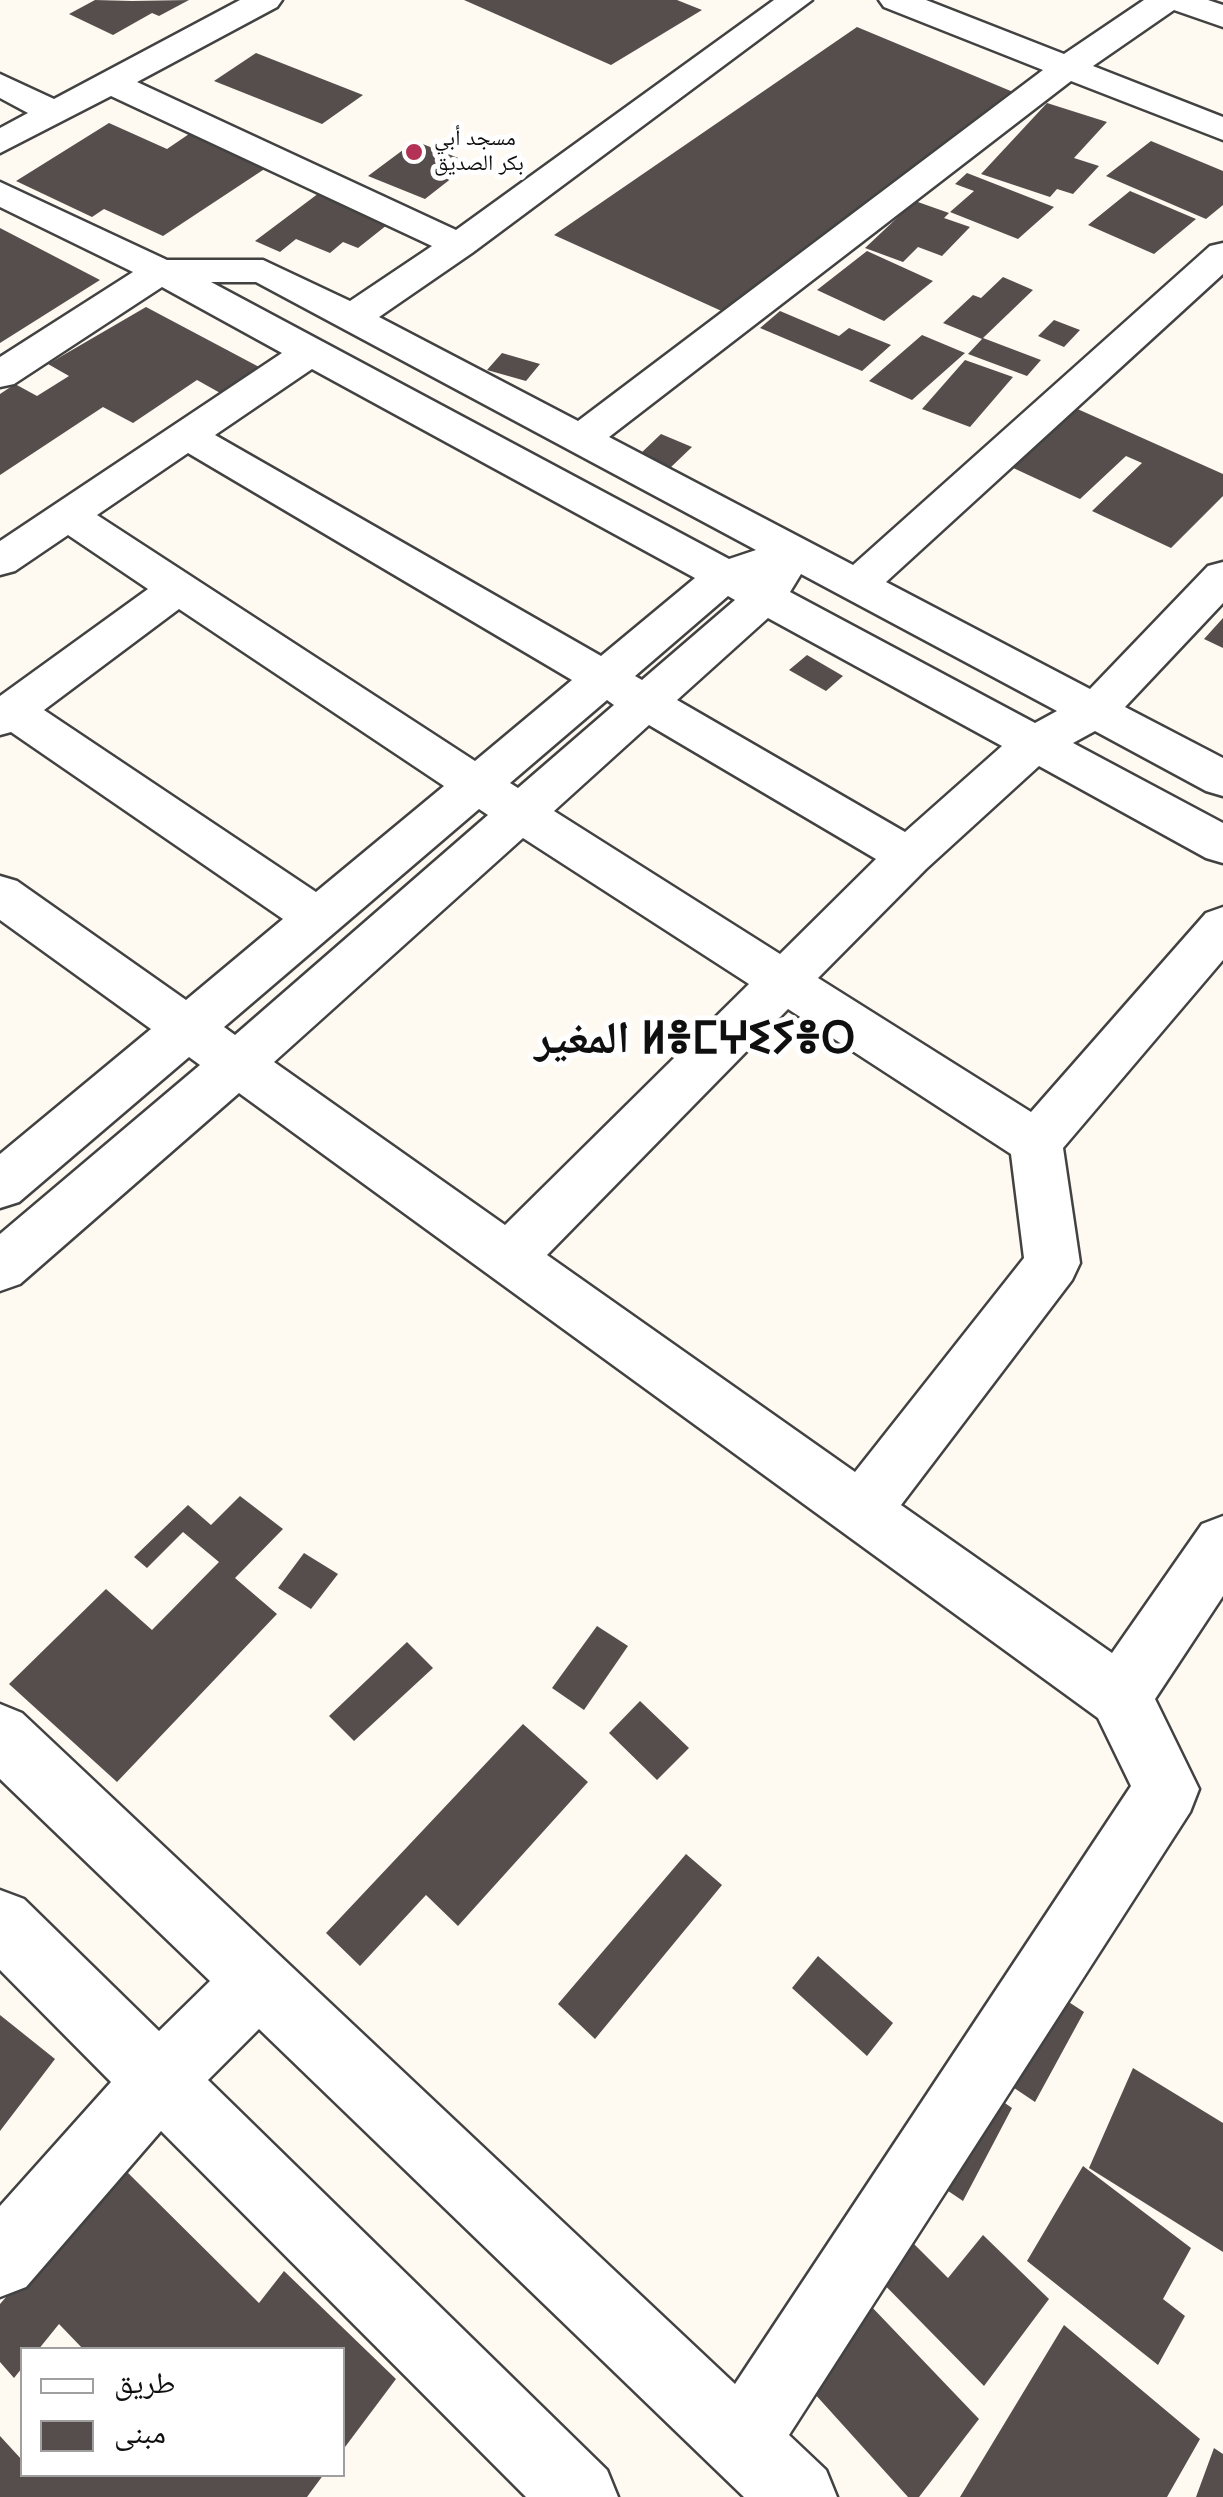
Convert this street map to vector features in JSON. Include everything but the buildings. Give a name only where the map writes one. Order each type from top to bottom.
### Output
[{"type":"street","points":[[0,142],[265,0]]},
{"type":"street","points":[[352,318],[796,0]]},
{"type":"street","points":[[896,0],[1223,129]]},
{"type":"street","points":[[580,439],[1067,68],[1166,0]]},
{"type":"street","points":[[1178,0],[1223,17]]},
{"type":"street","points":[[110,83],[460,244]]},
{"type":"street","points":[[0,84],[55,113]]},
{"type":"street","points":[[0,194],[161,271],[1223,845]]},
{"type":"street","points":[[856,585],[1223,254]]},
{"type":"street","points":[[0,375],[161,271],[263,271],[1223,780]]},
{"type":"street","points":[[0,561],[310,352]]},
{"type":"street","points":[[186,435],[909,856]]},
{"type":"street","points":[[68,516],[520,813],[1036,1143]]},
{"type":"street","points":[[0,1186],[603,678],[793,552]]},
{"type":"street","points":[[508,1258],[909,856],[1034,743],[1095,712],[1223,576]]},
{"type":"street","points":[[0,1268],[645,703],[745,586]]},
{"type":"street","points":[[177,588],[6,715],[318,918]]},
{"type":"street","points":[[0,894],[1120,1696],[1168,1790],[741,2442]]},
{"type":"street","points":[[861,1511],[1052,1263],[1036,1143],[1223,926]]},
{"type":"street","points":[[1120,1696],[1223,1544]]},
{"type":"street","points":[[0,1735],[799,2497]]},
{"type":"street","points":[[0,1923],[580,2497]]},
{"type":"street","points":[[0,2260],[159,2080],[258,1980]]},
{"type":"place","name":"مسجد أبي بكر الصديق","points":[[414,152]]},
{"type":"district","name":"المغير ⵍⴻⵎⵖⵉⵢⴻⵔ","points":[[695,1040]]}]
